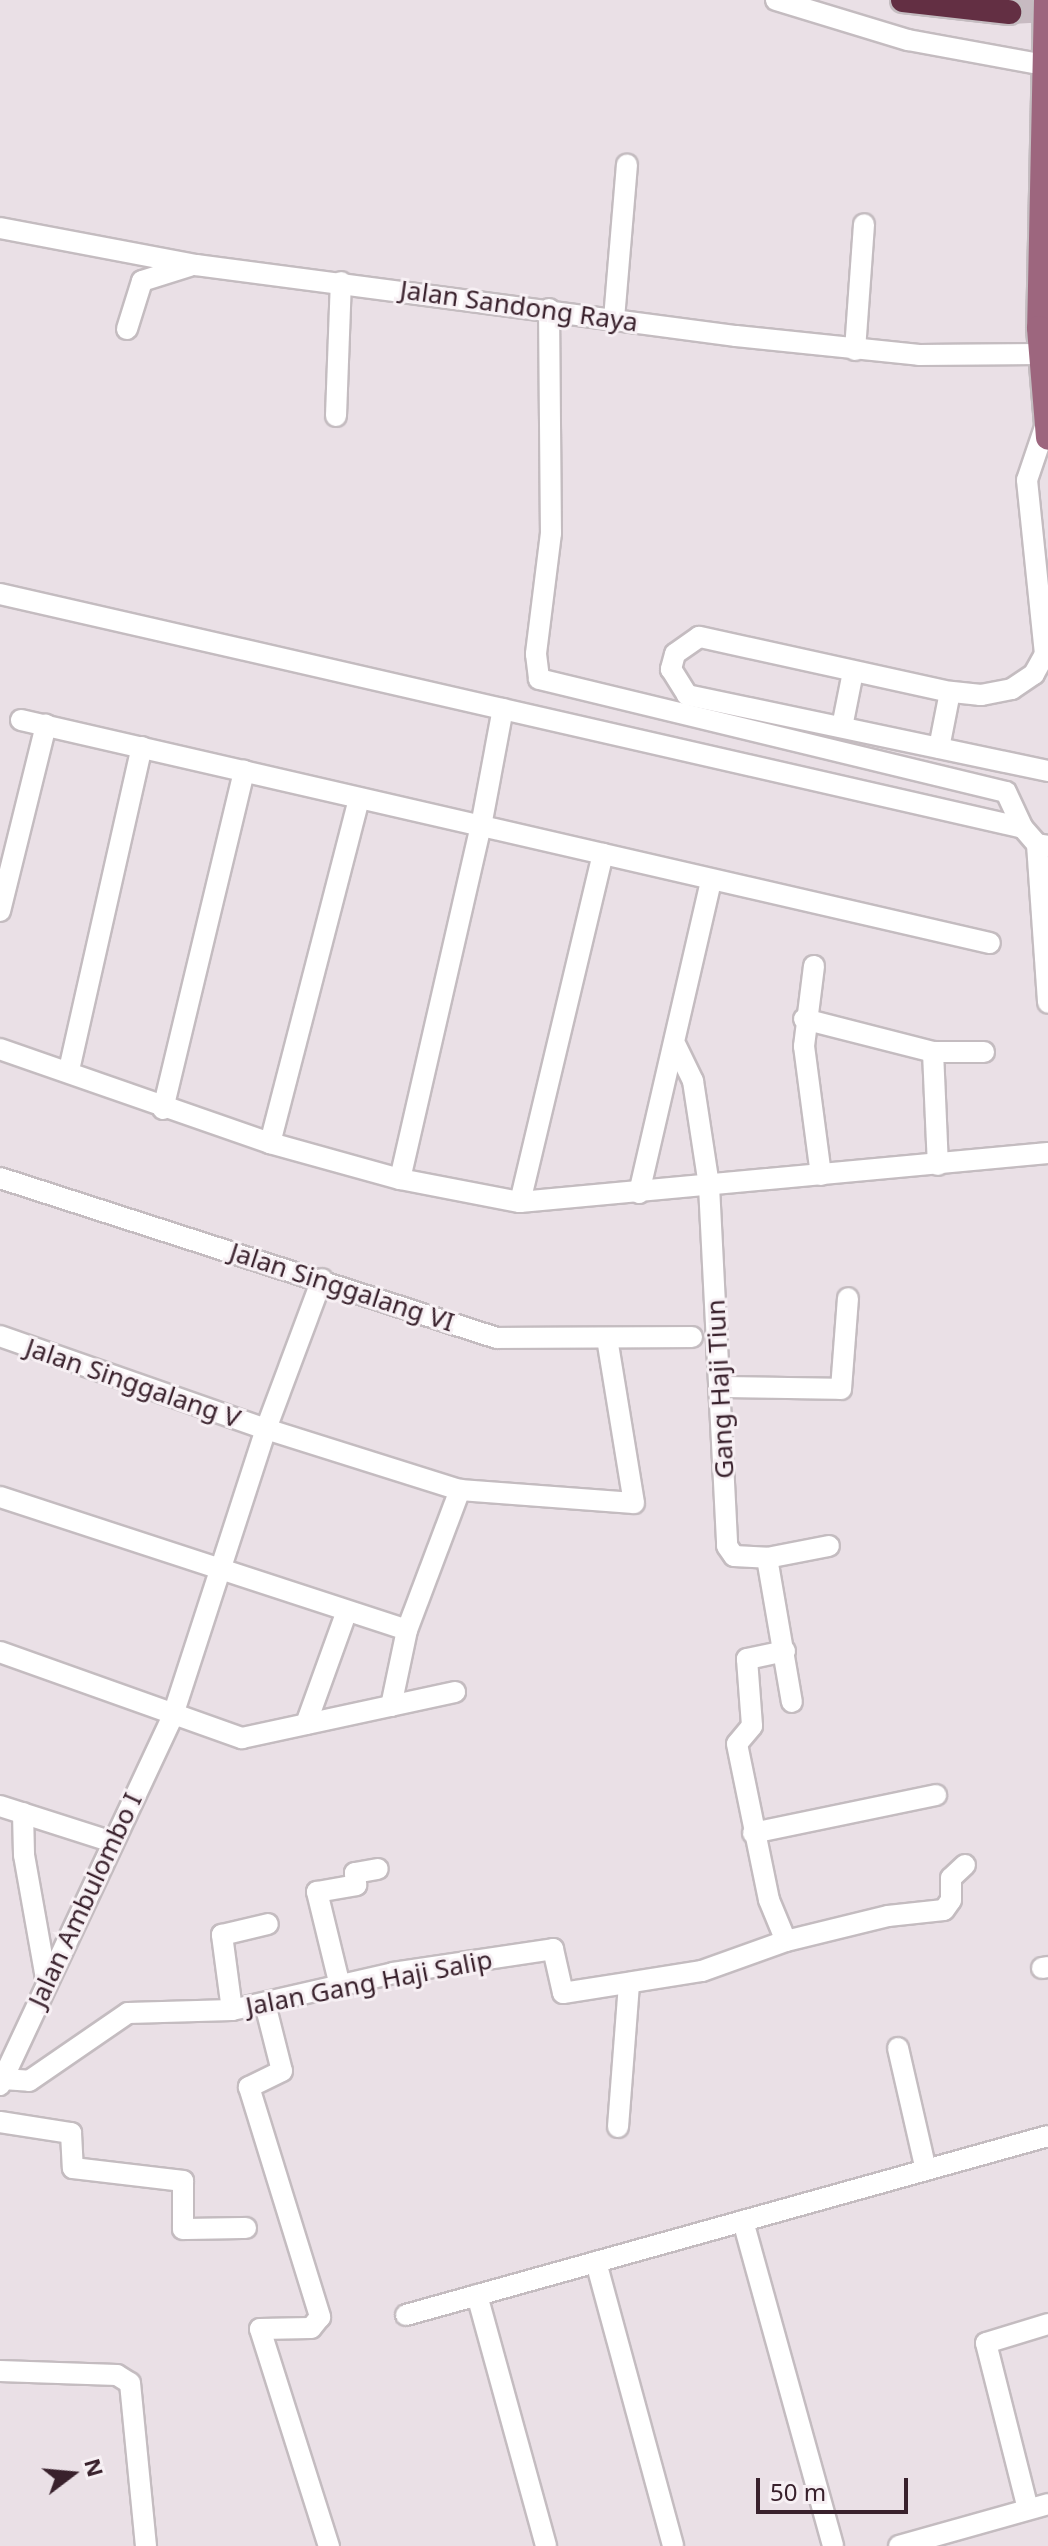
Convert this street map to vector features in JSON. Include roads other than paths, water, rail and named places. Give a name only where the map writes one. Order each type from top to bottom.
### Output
[{"type":"highway","points":[[922,2],[1009,12]]},
{"type":"main road","points":[[1046,0],[1040,354],[1047,431]]},
{"type":"street","points":[[776,0],[908,40],[1044,65]]},
{"type":"street","points":[[614,319],[627,165]]},
{"type":"street","points":[[855,350],[864,224]]},
{"type":"street","name":"Jalan Sandong Raya","points":[[0,228],[196,265],[855,350],[1040,354]]},
{"type":"street","points":[[127,329],[142,281],[196,265]]},
{"type":"street","points":[[336,416],[341,282]]},
{"type":"street","points":[[549,309],[551,533],[536,654],[539,679],[1006,792],[1023,828],[1043,845],[1048,1003]]},
{"type":"street","points":[[1047,431],[1027,480],[1045,654],[1034,674],[1012,689],[981,695],[950,692],[699,637],[685,642],[671,669],[687,695],[1048,771]]},
{"type":"street","points":[[0,594],[1023,828]]},
{"type":"street","points":[[842,727],[853,672]]},
{"type":"street","points":[[939,748],[950,692]]},
{"type":"street","points":[[400,1179],[481,826],[503,709]]},
{"type":"street","points":[[21,720],[990,943]]},
{"type":"street","points":[[0,911],[46,725]]},
{"type":"street","points":[[69,1070],[142,747]]},
{"type":"street","points":[[163,1109],[244,771]]},
{"type":"street","points":[[270,1143],[359,798]]},
{"type":"street","points":[[520,1202],[603,854]]},
{"type":"street","points":[[639,1193],[676,1046],[711,880]]},
{"type":"street","points":[[814,966],[804,1019],[821,1175]]},
{"type":"street","points":[[804,1019],[933,1052],[984,1052]]},
{"type":"street","name":"Gang Haji Tiun","points":[[676,1046],[693,1081],[709,1186],[727,1546],[734,1556],[767,1558]]},
{"type":"street","points":[[0,1049],[69,1070],[163,1109],[270,1143],[400,1179],[520,1202],[1048,1153]]},
{"type":"street","points":[[933,1052],[938,1165]]},
{"type":"street","name":"Jalan Singgalang VI","points":[[0,1178],[322,1279],[497,1338],[692,1337]]},
{"type":"street","name":"Jalan Ambulombo I","points":[[1,2082],[46,1979],[173,1715],[266,1429],[322,1279]]},
{"type":"street","points":[[719,1387],[841,1389],[848,1298]]},
{"type":"street","name":"Jalan Singgalang V","points":[[0,1336],[266,1429],[460,1490],[634,1503],[607,1339]]},
{"type":"street","points":[[391,1706],[407,1630],[460,1490]]},
{"type":"street","points":[[0,1497],[407,1630]]},
{"type":"street","points":[[792,1702],[767,1558],[829,1546]]},
{"type":"street","points":[[306,1724],[347,1611]]},
{"type":"street","points":[[785,1651],[747,1659],[752,1726],[737,1744],[769,1900],[786,1941]]},
{"type":"street","points":[[0,1652],[242,1738],[455,1692]]},
{"type":"street","points":[[753,1833],[936,1795]]},
{"type":"street","points":[[0,1806],[113,1842]]},
{"type":"street","points":[[23,1813],[24,1855],[46,1979]]},
{"type":"street","name":"Jalan Gang Haji Salip","points":[[1,2082],[29,2081],[128,2013],[232,2010],[340,1986],[553,1949],[563,1993],[702,1971],[786,1941],[888,1916],[944,1910],[951,1900],[951,1878],[965,1865]]},
{"type":"street","points":[[340,1986],[317,1892],[356,1885],[355,1873],[378,1869]]},
{"type":"street","points":[[232,2010],[222,1935],[268,1924]]},
{"type":"street","points":[[618,2127],[629,1983]]},
{"type":"street","points":[[265,2004],[282,2071],[249,2087],[320,2317],[311,2328],[260,2329],[329,2546]]},
{"type":"street","points":[[898,2048],[926,2170]]},
{"type":"street","points":[[0,2122],[71,2133],[73,2168],[183,2181],[183,2229],[246,2228]]},
{"type":"street","points":[[406,2315],[1048,2136]]},
{"type":"street","points":[[743,2221],[833,2546]]},
{"type":"street","points":[[596,2262],[671,2545]]},
{"type":"street","points":[[477,2295],[546,2546]]},
{"type":"street","points":[[899,2546],[1038,2507],[986,2343],[1048,2324]]},
{"type":"street","points":[[0,2371],[117,2375],[130,2383],[146,2546]]},
{"type":"tunnel","points":[[1009,12],[1048,10]]}]
